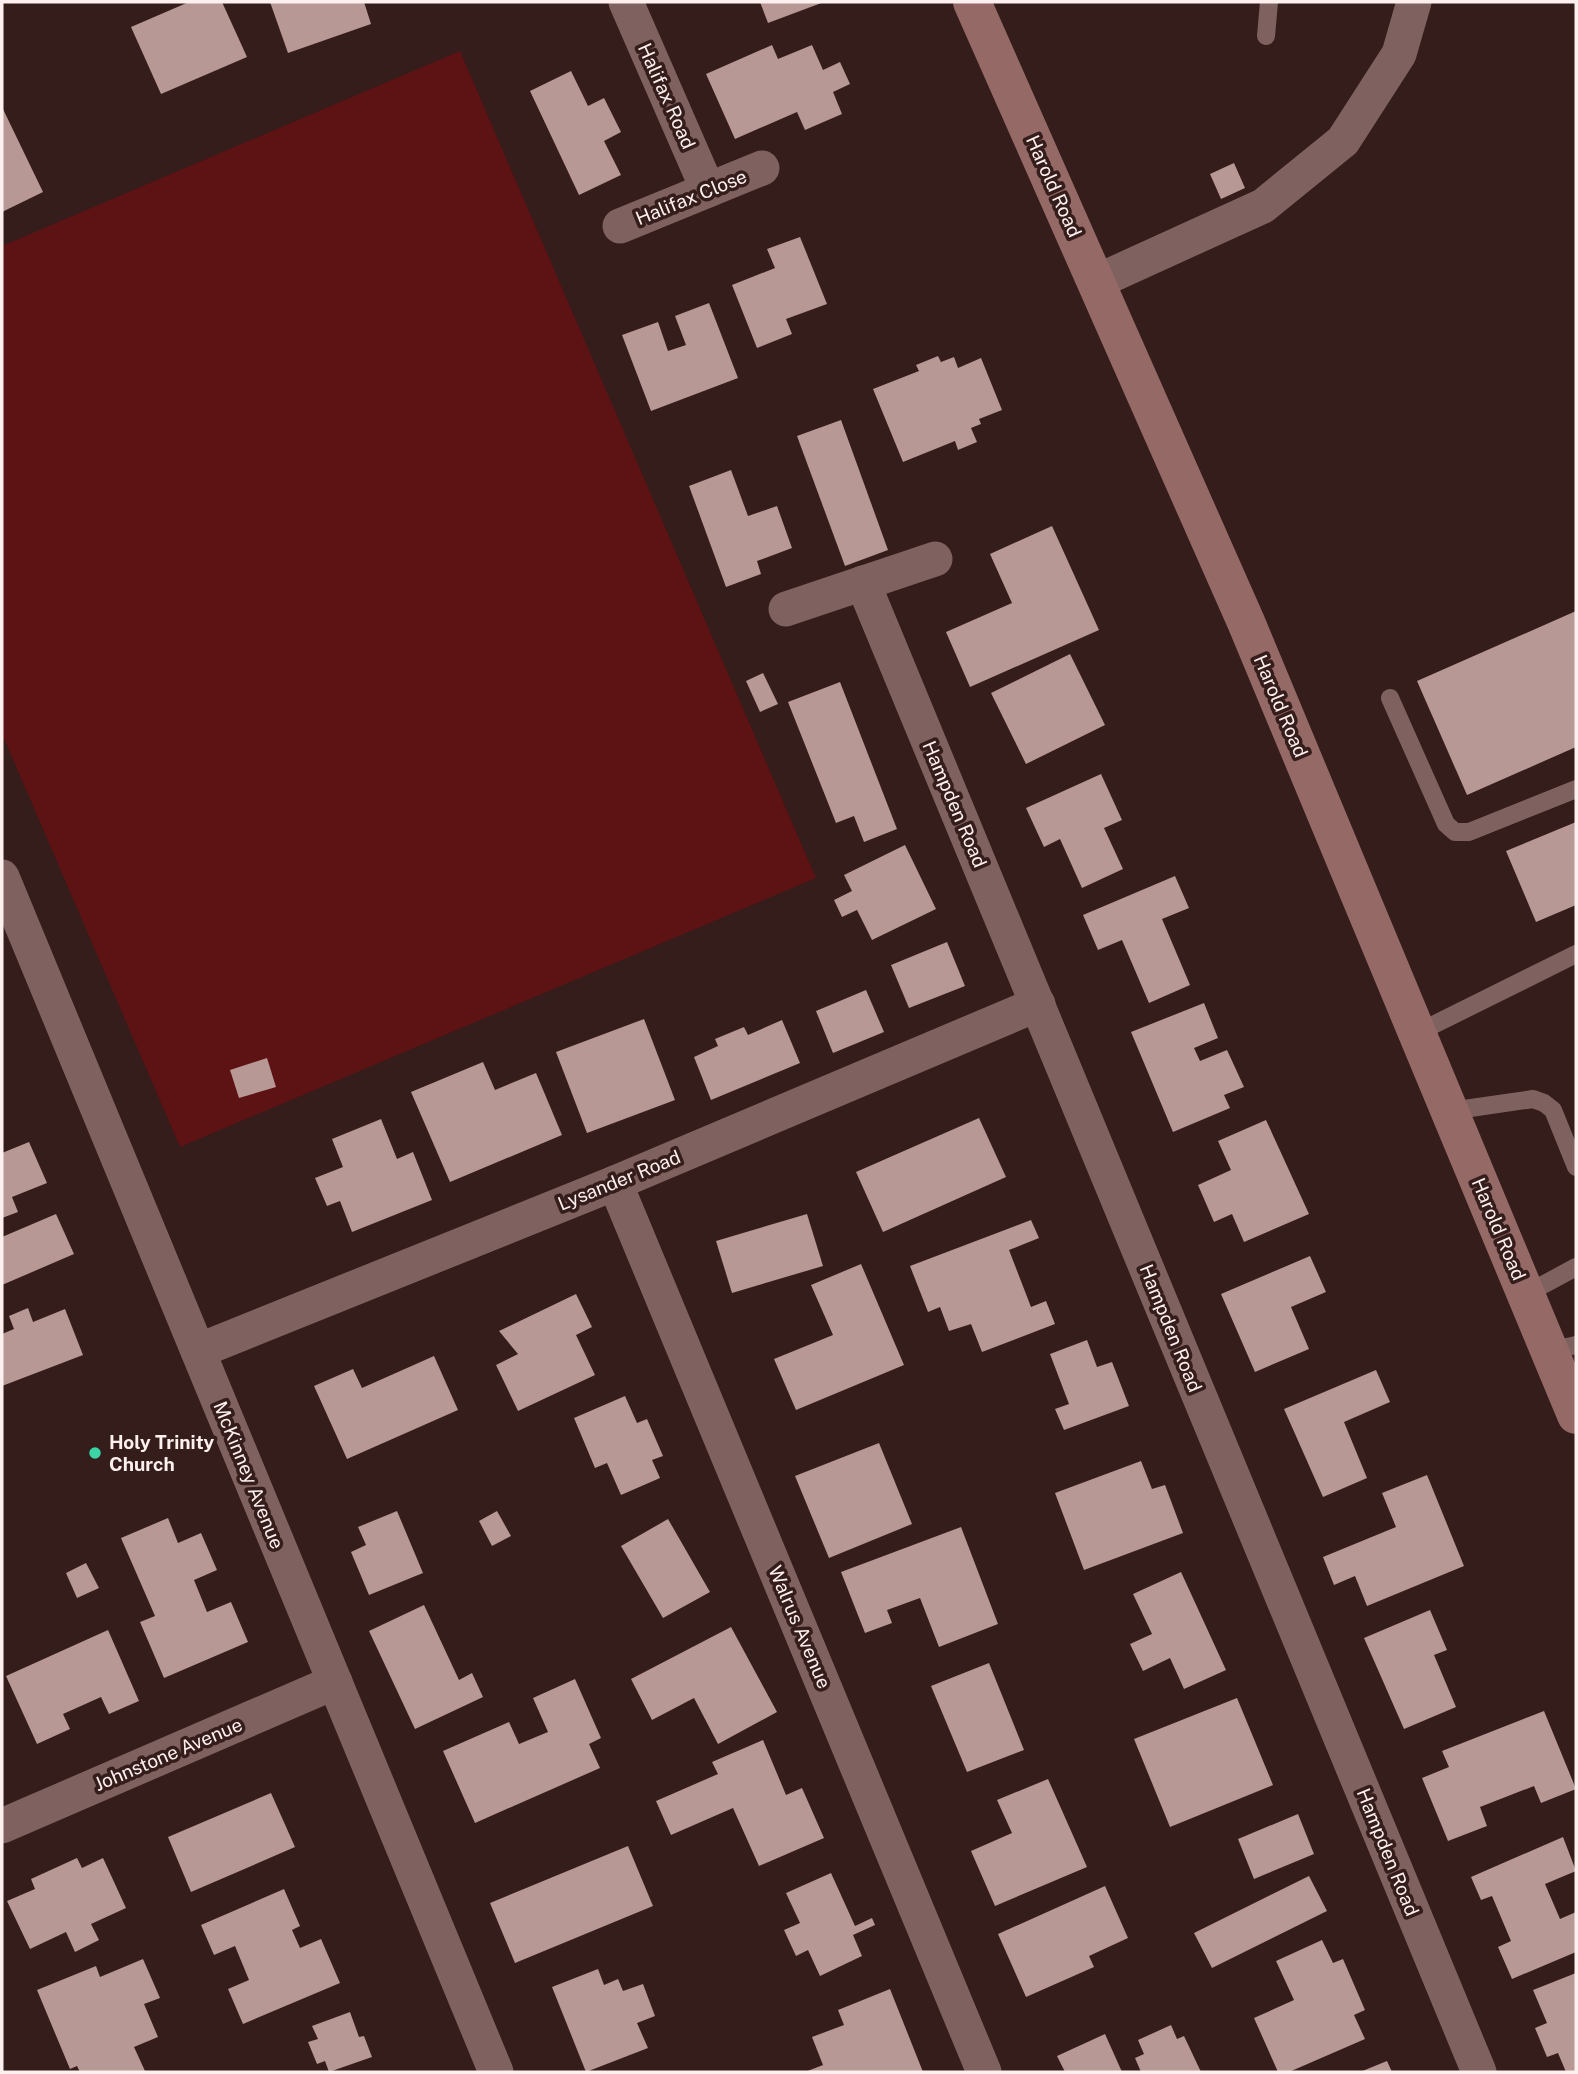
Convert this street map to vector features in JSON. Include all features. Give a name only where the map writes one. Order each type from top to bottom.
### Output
[{"type":"main road","name":"Harold Road","points":[[972,2],[1246,622],[1526,1294],[1563,1348],[1576,1415]]},
{"type":"street","name":"Halifax Road","points":[[626,2],[708,190]]},
{"type":"street","points":[[1096,282],[1263,206],[1343,141],[1399,54],[1414,2]]},
{"type":"street","name":"Halifax Close","points":[[620,226],[762,167]]},
{"type":"street","points":[[786,609],[935,559]]},
{"type":"street","name":"Hampden Road","points":[[863,583],[1479,2072]]},
{"type":"street","name":"McKinney Avenue","points":[[2,877],[13,940],[198,1350],[496,2072]]},
{"type":"street","name":"Lysander Road","points":[[198,1350],[615,1183],[1038,1004]]},
{"type":"street","name":"Walrus Avenue","points":[[615,1183],[984,2072]]},
{"type":"street","name":"Johnstone Avenue","points":[[2,1826],[335,1682]]},
{"type":"lane","points":[[1265,36],[1269,2]]},
{"type":"lane","points":[[1390,698],[1446,824],[1455,832],[1469,832],[1576,789]]},
{"type":"lane","points":[[1417,1033],[1576,954]]},
{"type":"lane","points":[[1450,1111],[1533,1099],[1544,1103],[1553,1110],[1576,1167]]},
{"type":"lane","points":[[1526,1294],[1576,1267]]},
{"type":"shaded area","points":[[460,51],[816,878],[180,1147],[2,734],[2,246]]},
{"type":"building","points":[[189,2],[222,2],[247,57],[161,94],[131,27]]},
{"type":"building","points":[[270,2],[364,2],[371,24],[288,53]]},
{"type":"building","points":[[760,2],[824,2],[768,23]]},
{"type":"building","points":[[772,45],[778,59],[812,45],[823,70],[840,62],[850,84],[833,92],[842,114],[805,130],[797,112],[735,139],[706,74]]},
{"type":"building","points":[[571,71],[588,106],[604,98],[621,132],[604,141],[621,175],[579,195],[530,91]]},
{"type":"building","points":[[2,107],[43,192],[2,212]]},
{"type":"building","points":[[1234,163],[1245,188],[1221,199],[1210,174]]},
{"type":"building","points":[[800,237],[827,304],[786,319],[792,334],[757,348],[732,285],[775,268],[767,249]]},
{"type":"building","points":[[709,303],[738,378],[651,411],[622,335],[658,322],[668,351],[686,345],[675,316]]},
{"type":"building","points":[[938,356],[941,362],[954,357],[958,368],[981,358],[1002,410],[979,419],[981,424],[971,428],[977,442],[958,450],[955,441],[903,462],[873,389],[919,371],[916,365]]},
{"type":"building","points":[[841,420],[888,550],[845,566],[797,436]]},
{"type":"building","points":[[731,470],[748,516],[777,506],[792,548],[757,561],[761,574],[726,587],[689,486]]},
{"type":"building","points":[[1052,526],[1099,630],[970,687],[946,632],[1012,603],[990,554]]},
{"type":"building","points":[[1576,611],[1576,747],[1467,795],[1417,681]]},
{"type":"building","points":[[1070,654],[1105,725],[1026,764],[991,693]]},
{"type":"building","points":[[763,673],[778,704],[760,712],[746,681]]},
{"type":"building","points":[[840,682],[897,829],[864,842],[854,816],[836,823],[788,702]]},
{"type":"building","points":[[1101,774],[1122,820],[1104,828],[1123,869],[1082,888],[1060,839],[1044,847],[1026,808]]},
{"type":"building","points":[[1576,822],[1576,905],[1536,922],[1506,851]]},
{"type":"building","points":[[905,845],[936,909],[872,940],[857,910],[842,917],[834,900],[852,891],[844,875]]},
{"type":"building","points":[[1175,876],[1189,908],[1162,919],[1190,985],[1149,1003],[1122,940],[1098,950],[1083,915]]},
{"type":"building","points":[[947,942],[965,986],[909,1008],[891,965]]},
{"type":"building","points":[[866,990],[884,1032],[833,1053],[816,1011]]},
{"type":"building","points":[[1204,1003],[1218,1038],[1194,1048],[1200,1061],[1227,1050],[1244,1087],[1224,1095],[1230,1108],[1173,1132],[1131,1032]]},
{"type":"building","points":[[644,1019],[675,1100],[587,1133],[556,1052]]},
{"type":"building","points":[[782,1020],[800,1063],[711,1100],[694,1057],[718,1046],[715,1039],[744,1027],[748,1035]]},
{"type":"building","points":[[267,1058],[276,1087],[239,1098],[230,1070]]},
{"type":"building","points":[[483,1062],[495,1090],[536,1073],[562,1135],[450,1182],[411,1092]]},
{"type":"building","points":[[979,1118],[1006,1177],[883,1232],[856,1172]]},
{"type":"building","points":[[381,1119],[397,1159],[413,1152],[432,1200],[352,1232],[340,1201],[327,1206],[315,1178],[343,1167],[332,1139]]},
{"type":"building","points":[[1266,1120],[1309,1214],[1244,1242],[1232,1214],[1214,1222],[1198,1185],[1231,1170],[1218,1141]]},
{"type":"building","points":[[29,1142],[47,1183],[12,1197],[18,1212],[2,1218],[2,1153]]},
{"type":"building","points":[[56,1214],[74,1254],[2,1285],[2,1237]]},
{"type":"building","points":[[807,1214],[823,1266],[732,1293],[716,1241]]},
{"type":"building","points":[[1031,1220],[1039,1238],[1009,1250],[1031,1307],[1046,1301],[1055,1324],[982,1352],[971,1324],[949,1331],[940,1307],[928,1312],[910,1266]]},
{"type":"building","points":[[1310,1256],[1326,1292],[1291,1307],[1309,1349],[1255,1372],[1221,1294]]},
{"type":"building","points":[[861,1264],[904,1365],[796,1410],[774,1359],[833,1335],[811,1285]]},
{"type":"building","points":[[576,1294],[592,1327],[576,1335],[595,1375],[518,1411],[496,1365],[518,1354],[499,1331]]},
{"type":"building","points":[[28,1308],[33,1322],[65,1309],[83,1355],[2,1386],[2,1334],[14,1329],[9,1316]]},
{"type":"building","points":[[1087,1340],[1097,1367],[1112,1362],[1129,1406],[1064,1430],[1055,1409],[1069,1404],[1050,1354]]},
{"type":"building","points":[[434,1356],[458,1410],[347,1459],[314,1386],[353,1369],[362,1388]]},
{"type":"building","points":[[1376,1370],[1390,1402],[1344,1422],[1367,1478],[1323,1497],[1284,1409]]},
{"type":"building","points":[[625,1396],[637,1423],[647,1419],[663,1456],[652,1460],[660,1478],[621,1495],[607,1463],[595,1468],[574,1418]]},
{"type":"building","points":[[879,1443],[912,1524],[829,1558],[795,1476]]},
{"type":"building","points":[[1141,1461],[1152,1489],[1165,1485],[1183,1533],[1084,1570],[1055,1493]]},
{"type":"building","points":[[1427,1475],[1464,1566],[1367,1606],[1355,1576],[1334,1585],[1323,1557],[1396,1527],[1382,1493]]},
{"type":"building","points":[[397,1511],[423,1573],[369,1595],[351,1552],[366,1545],[358,1527]]},
{"type":"building","points":[[497,1511],[511,1536],[492,1546],[479,1521]]},
{"type":"building","points":[[168,1518],[178,1543],[201,1533],[217,1570],[194,1580],[207,1612],[231,1602],[248,1642],[164,1678],[140,1622],[155,1616],[121,1538]]},
{"type":"building","points":[[668,1519],[710,1592],[663,1618],[621,1546]]},
{"type":"building","points":[[961,1527],[998,1624],[939,1647],[920,1598],[887,1610],[892,1623],[865,1633],[841,1572]]},
{"type":"building","points":[[86,1563],[99,1588],[77,1598],[66,1573]]},
{"type":"building","points":[[1181,1572],[1226,1670],[1184,1689],[1170,1658],[1143,1671],[1130,1644],[1152,1634],[1133,1594]]},
{"type":"building","points":[[424,1605],[459,1680],[472,1673],[483,1697],[415,1729],[369,1631]]},
{"type":"building","points":[[1430,1610],[1447,1650],[1434,1655],[1456,1707],[1404,1729],[1364,1638]]},
{"type":"building","points":[[731,1627],[777,1712],[718,1744],[694,1698],[652,1720],[631,1679]]},
{"type":"building","points":[[108,1630],[139,1701],[109,1714],[101,1697],[63,1714],[70,1729],[37,1744],[6,1676]]},
{"type":"building","points":[[989,1663],[1024,1750],[967,1772],[931,1686]]},
{"type":"building","points":[[575,1679],[601,1738],[589,1744],[600,1768],[475,1823],[443,1751],[509,1722],[519,1744],[548,1732],[533,1698]]},
{"type":"building","points":[[1237,1698],[1273,1785],[1170,1827],[1134,1739]]},
{"type":"building","points":[[1544,1711],[1576,1789],[1541,1803],[1534,1786],[1480,1807],[1487,1826],[1448,1841],[1422,1778],[1449,1767],[1442,1751]]},
{"type":"building","points":[[763,1740],[786,1795],[802,1788],[824,1838],[759,1866],[733,1808],[671,1835],[656,1801],[718,1774],[712,1762]]},
{"type":"building","points":[[1048,1779],[1087,1867],[995,1906],[971,1851],[1012,1833],[997,1800]]},
{"type":"building","points":[[271,1793],[295,1847],[191,1892],[168,1837]]},
{"type":"building","points":[[1298,1814],[1314,1854],[1254,1879],[1238,1839]]},
{"type":"building","points":[[1563,1837],[1576,1871],[1545,1884],[1560,1919],[1576,1912],[1576,1952],[1512,1979],[1498,1947],[1511,1941],[1492,1896],[1481,1900],[1471,1877]]},
{"type":"building","points":[[628,1846],[653,1906],[515,1963],[490,1903]]},
{"type":"building","points":[[77,1858],[82,1868],[103,1858],[126,1908],[91,1924],[99,1940],[75,1952],[66,1932],[30,1949],[7,1901],[35,1889],[31,1879]]},
{"type":"building","points":[[831,1873],[855,1926],[872,1918],[875,1925],[853,1935],[862,1956],[820,1976],[808,1950],[796,1956],[784,1930],[800,1923],[786,1893]]},
{"type":"building","points":[[1309,1876],[1327,1911],[1212,1968],[1194,1933]]},
{"type":"building","points":[[1105,1886],[1128,1938],[1089,1956],[1094,1967],[1026,1997],[998,1934]]},
{"type":"building","points":[[284,1889],[300,1926],[292,1930],[300,1948],[321,1939],[340,1983],[243,2024],[228,1989],[249,1980],[235,1946],[214,1955],[201,1925]]},
{"type":"building","points":[[1322,1940],[1333,1963],[1343,1959],[1365,2010],[1354,2015],[1365,2039],[1289,2072],[1278,2072],[1254,2018],[1294,2000],[1276,1961]]},
{"type":"building","points":[[143,1959],[160,1998],[144,2004],[158,2037],[134,2047],[145,2071],[80,2072],[77,2066],[70,2069],[37,1990],[96,1966],[100,1977]]},
{"type":"building","points":[[598,1969],[604,1985],[618,1979],[623,1991],[643,1984],[655,2016],[637,2023],[648,2048],[586,2072],[552,1987]]},
{"type":"building","points":[[1576,1973],[1576,2072],[1566,2072],[1558,2053],[1547,2057],[1535,2028],[1547,2023],[1533,1990]]},
{"type":"building","points":[[890,1989],[923,2072],[805,2072],[823,2065],[812,2037],[844,2025],[838,2010]]},
{"type":"building","points":[[350,2012],[359,2037],[364,2036],[372,2057],[329,2072],[325,2061],[317,2064],[308,2042],[318,2039],[312,2026]]},
{"type":"building","points":[[1171,2025],[1177,2039],[1184,2036],[1201,2072],[1141,2072],[1135,2058],[1144,2054],[1138,2040]]},
{"type":"building","points":[[1105,2034],[1122,2072],[1065,2072],[1057,2056]]},
{"type":"building","points":[[1387,2061],[1392,2072],[1360,2072]]},
{"type":"place","name":"Holy Trinity Church","points":[[95,1453]]}]
